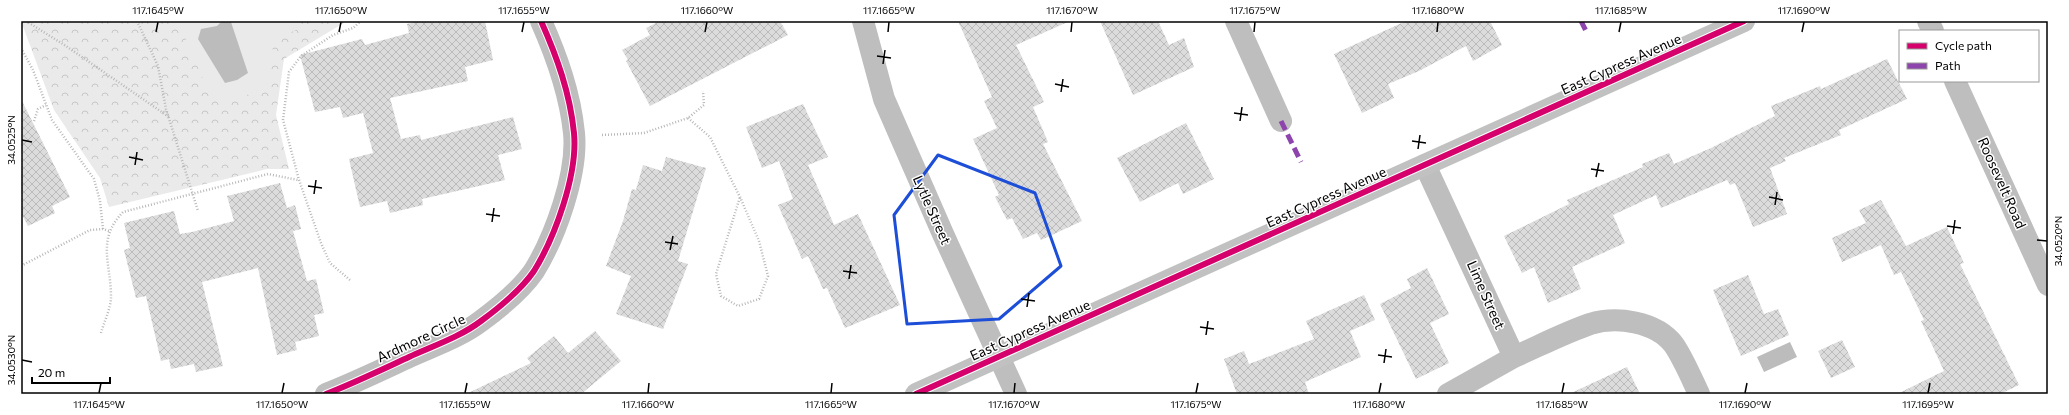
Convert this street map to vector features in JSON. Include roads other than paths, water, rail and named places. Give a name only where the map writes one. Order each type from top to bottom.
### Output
[{"type":"main road","name":"East Cypress Avenue","points":[[916,394],[1744,21]]},
{"type":"street","name":"Ardmore Circle","points":[[326,394],[459,335],[481,321],[508,299],[533,272],[549,242],[562,210],[573,166],[575,135],[564,80],[558,59],[541,21]]},
{"type":"street","name":"Lytle Street","points":[[863,21],[884,100],[942,234],[1016,394]]},
{"type":"street","points":[[1236,21],[1280,121]]},
{"type":"street","points":[[1928,21],[1932,30]]},
{"type":"street","name":"Roosevelt Road","points":[[1956,82],[2048,285]]},
{"type":"street","name":"Lime Street","points":[[1425,165],[1514,357]]},
{"type":"street","points":[[1448,394],[1514,357],[1590,324],[1615,321],[1642,324],[1658,331],[1673,344],[1686,366],[1699,394]]}]
